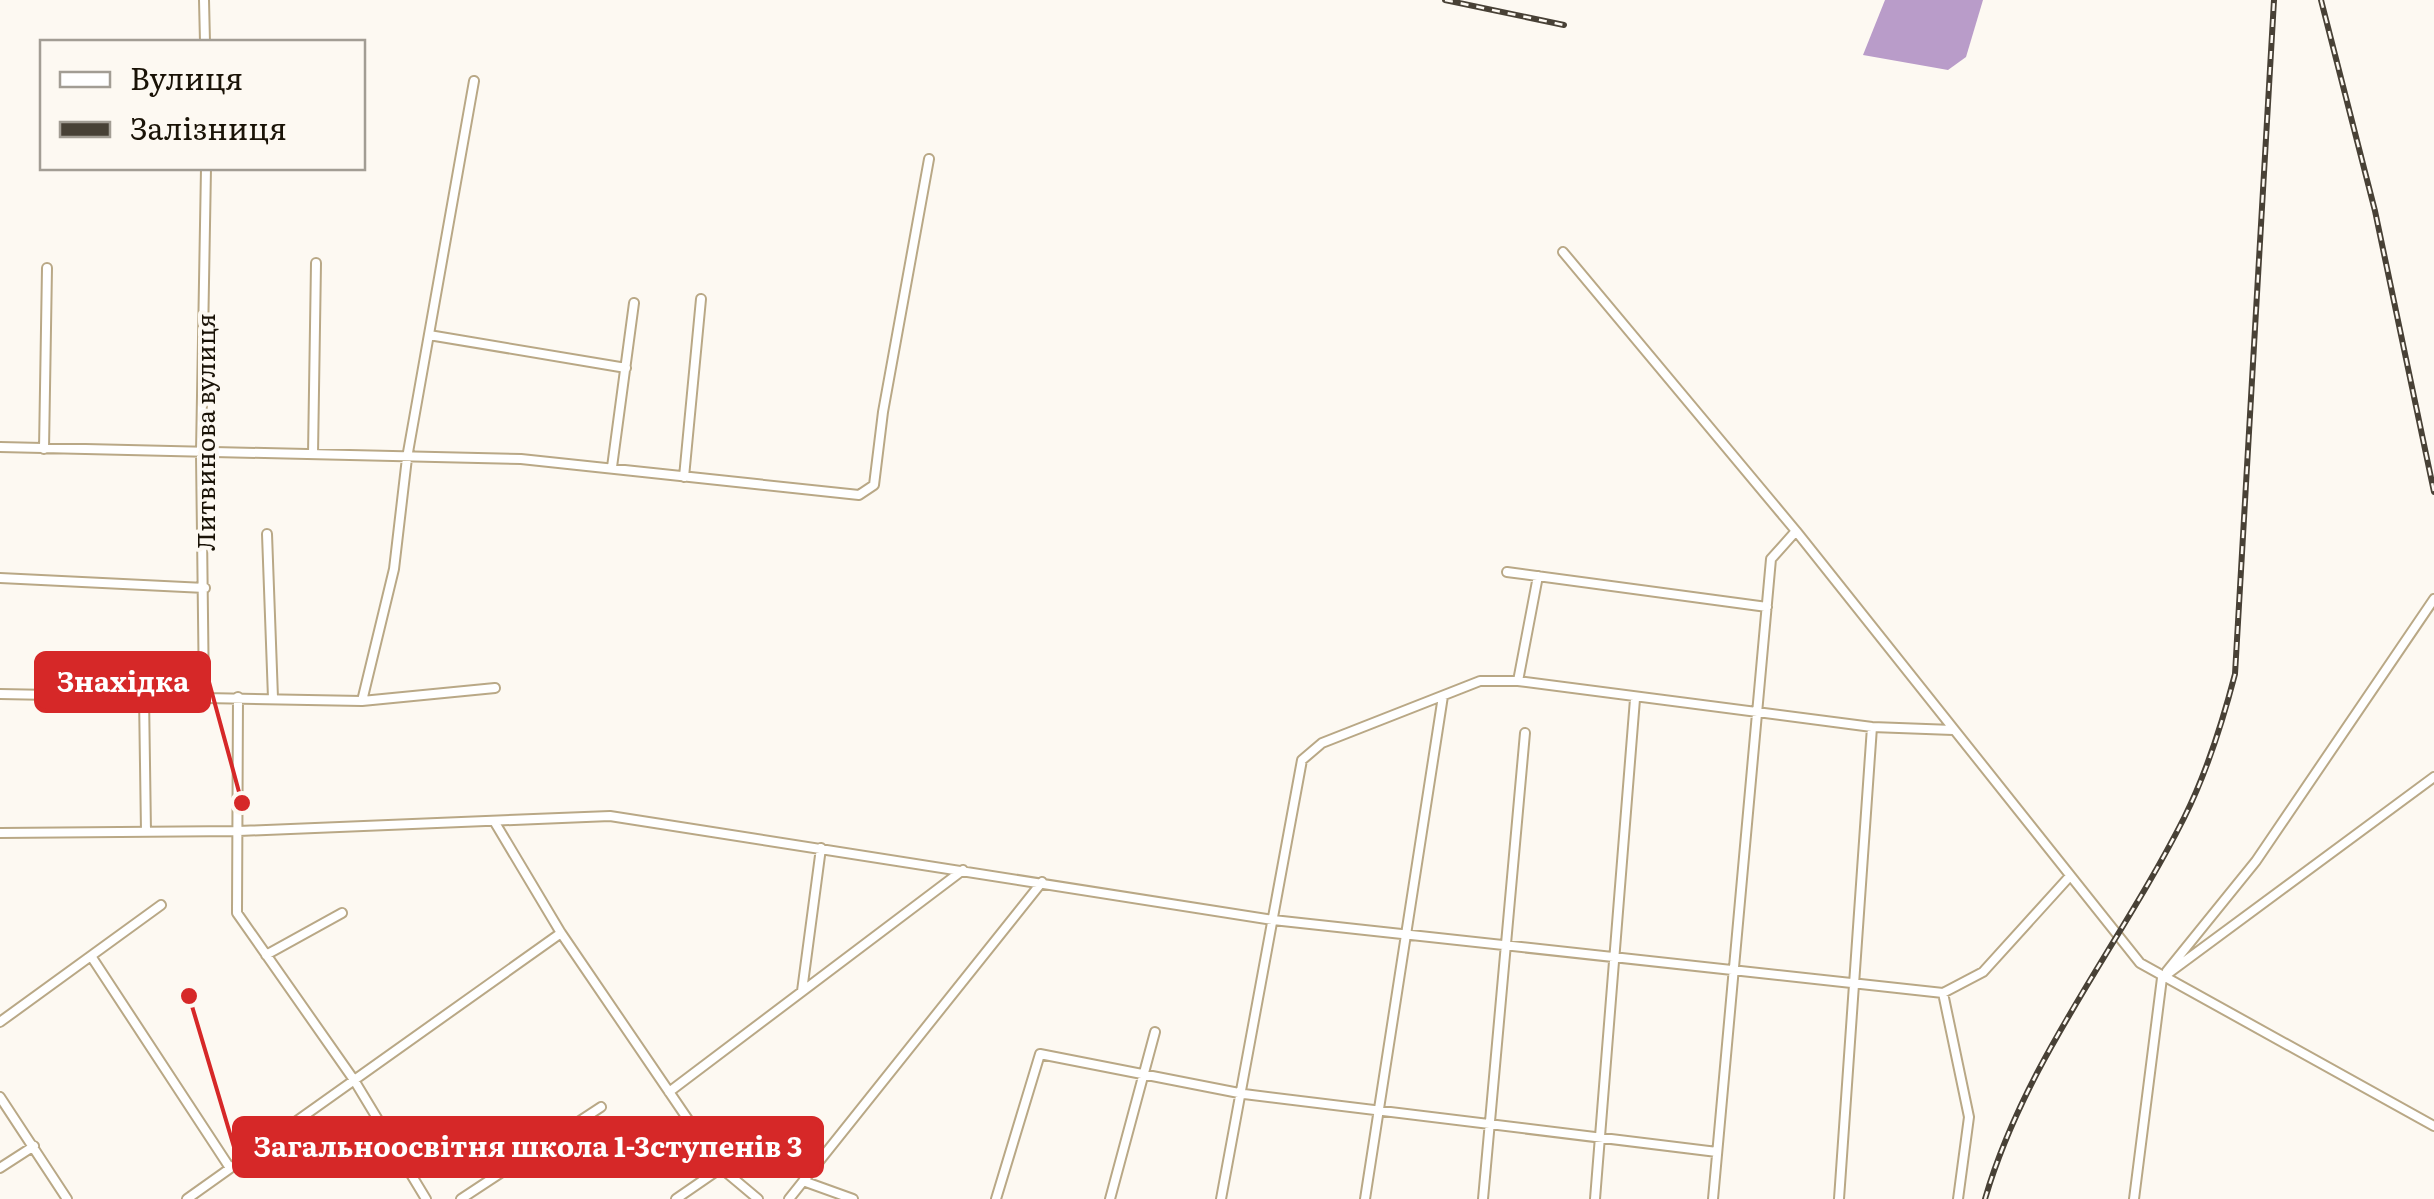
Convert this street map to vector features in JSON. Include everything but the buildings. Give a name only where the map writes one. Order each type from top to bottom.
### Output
[{"type":"street","points":[[204,0],[204,40]]},
{"type":"street","points":[[362,701],[394,569],[407,458],[474,80]]},
{"type":"street","points":[[0,447],[521,459],[859,495],[874,485],[882,412],[929,158]]},
{"type":"street","name":"Литвинова вулиця","points":[[204,697],[201,452],[206,170]]},
{"type":"street","points":[[1563,252],[1796,532],[2140,963],[2434,1126]]},
{"type":"street","points":[[313,454],[316,263]]},
{"type":"street","points":[[44,449],[47,268]]},
{"type":"street","points":[[684,477],[701,298]]},
{"type":"street","points":[[612,467],[634,303]]},
{"type":"street","points":[[429,335],[626,368]]},
{"type":"street","points":[[1713,1199],[1771,559],[1796,532]]},
{"type":"street","points":[[266,534],[273,698]]},
{"type":"street","points":[[1507,572],[1767,607]]},
{"type":"street","points":[[1518,681],[1538,576]]},
{"type":"street","points":[[0,578],[205,588]]},
{"type":"street","points":[[2134,1199],[2162,978],[2256,861],[2434,598]]},
{"type":"street","points":[[1221,1199],[1244,1094],[1302,760],[1322,743],[1480,681],[1518,681],[1872,727],[1952,730]]},
{"type":"street","points":[[0,694],[362,701],[495,688]]},
{"type":"street","points":[[144,696],[146,832]]},
{"type":"street","points":[[1366,1199],[1443,696]]},
{"type":"street","points":[[238,697],[237,913],[354,1080],[426,1199]]},
{"type":"street","points":[[1594,1199],[1635,699]]},
{"type":"street","points":[[1838,1199],[1872,727]]},
{"type":"street","points":[[1483,1199],[1525,733]]},
{"type":"street","points":[[2162,978],[2434,776]]},
{"type":"street","points":[[0,833],[239,831],[610,816],[1274,920],[1943,993],[1984,972],[2070,876]]},
{"type":"street","points":[[494,821],[561,933],[721,1168],[758,1199]]},
{"type":"street","points":[[802,991],[821,848]]},
{"type":"street","points":[[669,1092],[963,870]]},
{"type":"street","points":[[789,1199],[1042,882]]},
{"type":"street","points":[[0,1022],[161,905]]},
{"type":"street","points":[[266,955],[342,913]]},
{"type":"street","points":[[187,1199],[561,933]]},
{"type":"street","points":[[91,956],[230,1168]]},
{"type":"street","points":[[1943,993],[1969,1117],[1958,1199]]},
{"type":"street","points":[[1110,1199],[1155,1032]]},
{"type":"street","points":[[996,1199],[1040,1054],[1244,1094],[1717,1152]]},
{"type":"street","points":[[0,1097],[67,1199]]},
{"type":"street","points":[[461,1199],[601,1107]]},
{"type":"street","points":[[0,1168],[34,1146]]},
{"type":"street","points":[[676,1199],[721,1168]]},
{"type":"street","points":[[803,1181],[854,1199]]},
{"type":"shaded area","points":[[1885,0],[1983,0],[1966,57],[1948,70],[1863,55]]},
{"type":"railway","points":[[1445,0],[1564,25]]},
{"type":"railway","points":[[1985,1199],[2024,1099],[2192,801],[2235,674],[2274,0]]},
{"type":"railway","points":[[2321,0],[2375,211],[2434,492]]},
{"type":"place","name":"Знахідка","points":[[242,803]]},
{"type":"place","name":"Загальноосвiтня школа 1-3ступенiв 3","points":[[189,996]]}]
